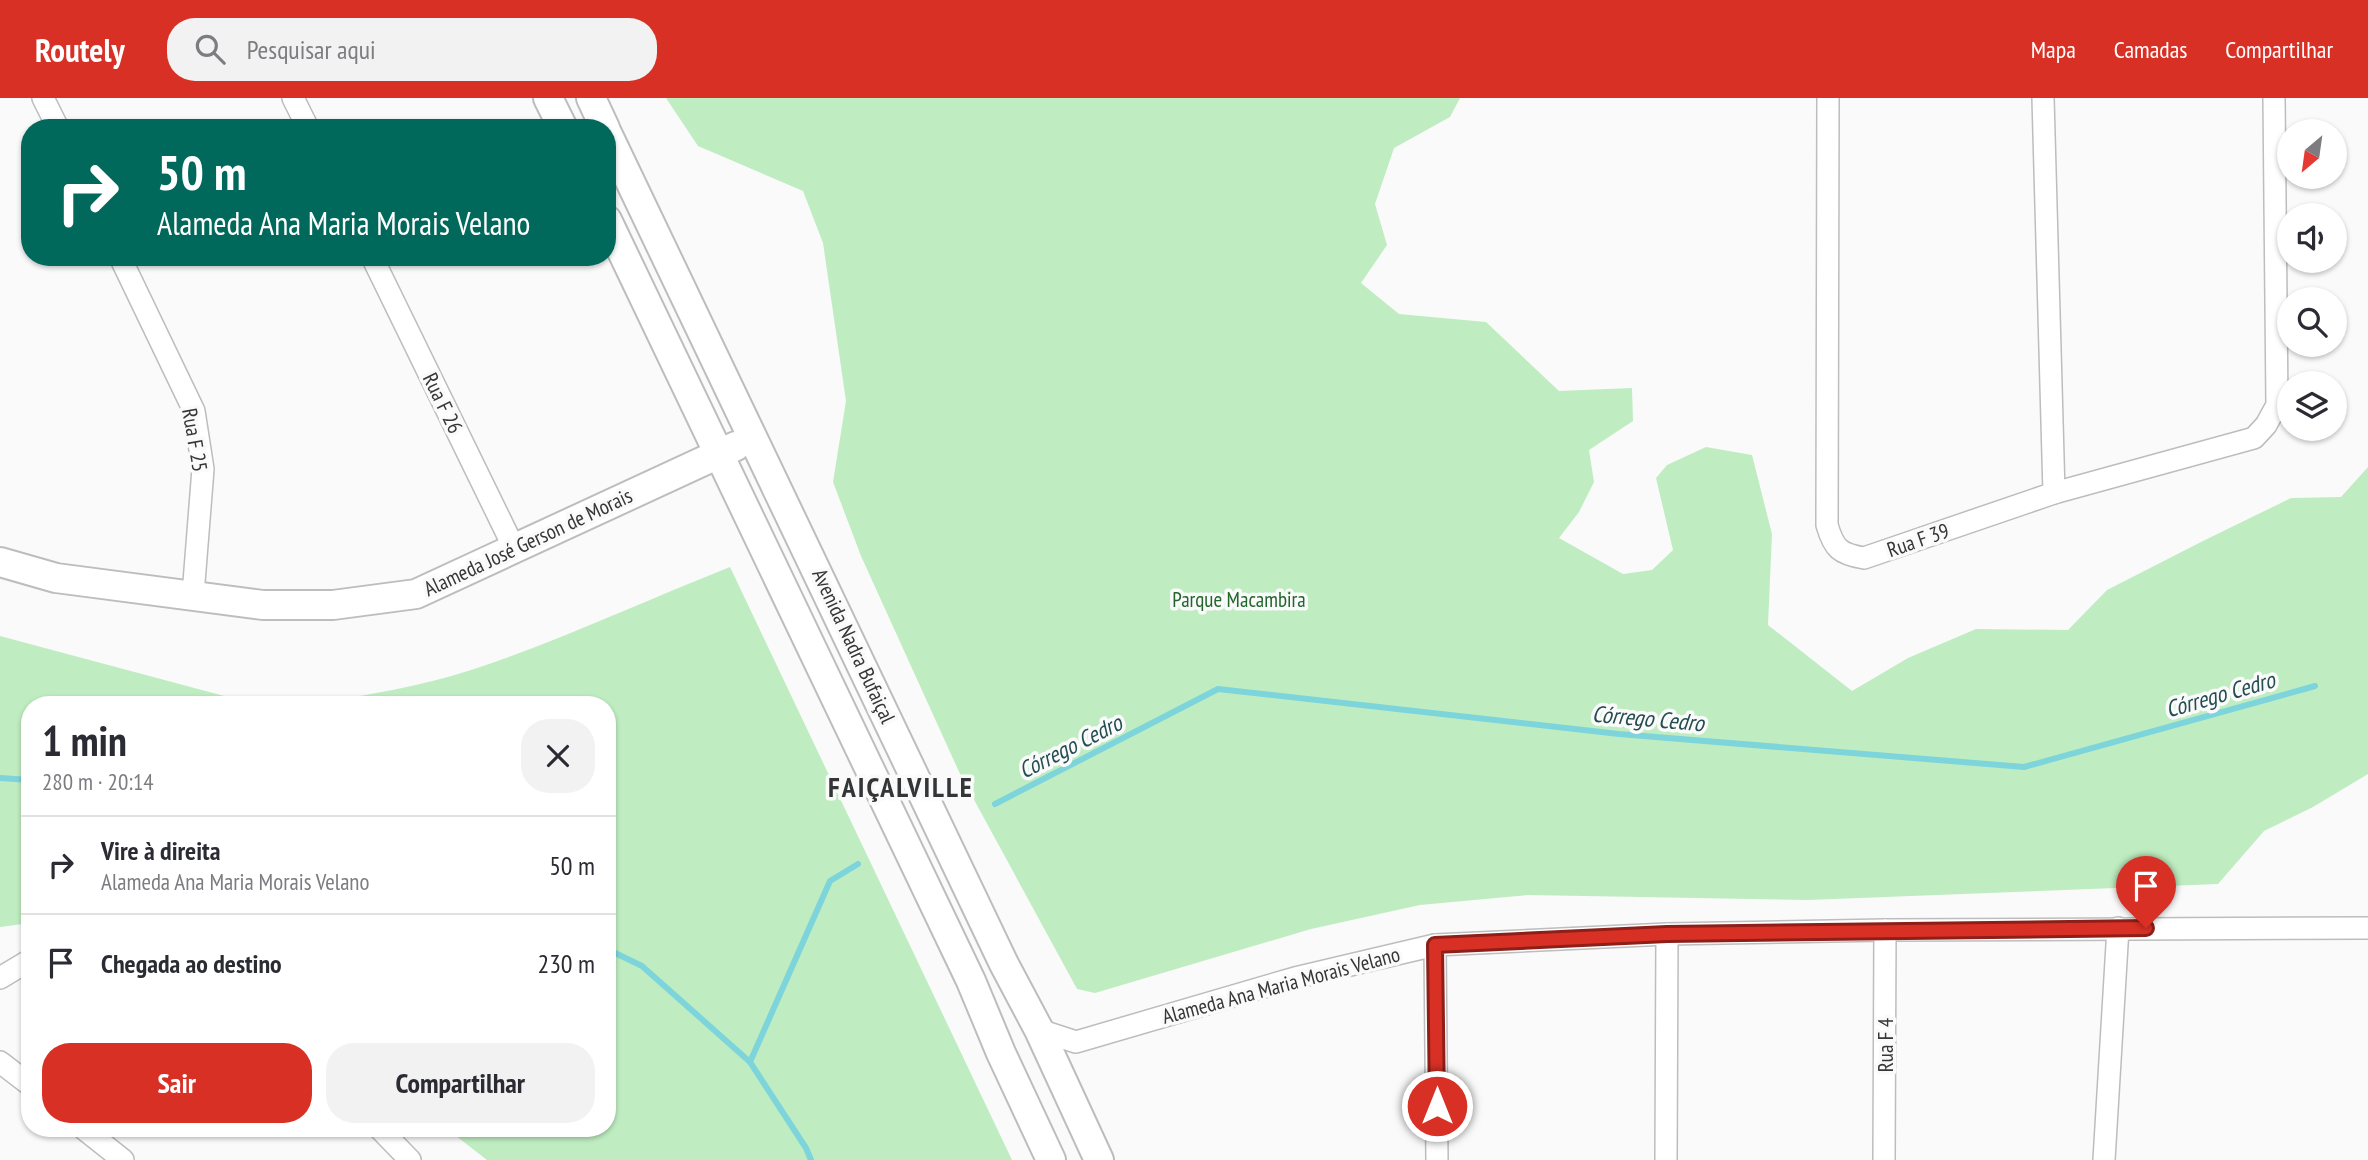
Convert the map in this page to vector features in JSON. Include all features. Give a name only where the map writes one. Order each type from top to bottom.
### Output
[{"type":"main road","points":[[548,98],[558,119]]},
{"type":"main road","points":[[590,98],[600,119]]},
{"type":"main road","name":"Avenida Nadra Bufaiçal","points":[[616,152],[1099,1160]]},
{"type":"main road","name":"Avenida Nadra Bufaiçal","points":[[616,238],[971,981],[1051,1160]]},
{"type":"main road","name":"Alameda José Gerson de Morais","points":[[0,562],[57,578],[262,605],[333,605],[416,594],[755,438]]},
{"type":"street","points":[[43,98],[54,119]]},
{"type":"street","points":[[293,98],[304,119]]},
{"type":"street","name":"Rua F 39","points":[[1828,98],[1827,525],[1832,542],[1845,555],[1864,558],[2054,493],[2254,438],[2266,425],[2277,405],[2274,98]]},
{"type":"street","points":[[2043,98],[2054,493]]},
{"type":"street","name":"Rua F 25","points":[[124,266],[194,411],[203,469],[193,596]]},
{"type":"street","name":"Rua F 26","points":[[376,266],[514,548]]},
{"type":"street","points":[[2104,1160],[2118,928]]},
{"type":"street","name":"Alameda Ana Maria Morais Velano","points":[[1039,1030],[1076,1042],[1295,978],[1435,945],[1667,934],[1885,930],[2368,928]]},
{"type":"street","name":"Rua F 4","points":[[1884,1160],[1885,930]]},
{"type":"street","points":[[1666,1160],[1667,934]]},
{"type":"street","points":[[1435,945],[1437,1160]]},
{"type":"street","points":[[0,978],[21,965]]},
{"type":"street","points":[[0,1062],[21,1078]]},
{"type":"street","points":[[94,1137],[123,1160]]},
{"type":"street","points":[[388,1137],[410,1160]]},
{"type":"green space","name":"Parque Macambira","points":[[666,98],[1460,98],[1450,117],[1394,148],[1375,204],[1387,245],[1361,283],[1399,314],[1486,322],[1559,391],[1632,388],[1633,421],[1589,450],[1594,482],[1579,512],[1559,538],[1623,574],[1652,570],[1673,550],[1656,478],[1667,465],[1706,447],[1752,455],[1772,534],[1768,625],[1852,691],[1908,658],[1976,629],[2068,630],[2107,590],[2291,498],[2341,497],[2368,467],[2368,774],[2313,807],[2264,831],[2218,884],[1808,900],[1528,895],[1420,905],[1311,929],[1095,993],[1077,989],[960,774],[861,556],[833,482],[846,401],[823,243],[803,191],[698,146]]},
{"type":"green space","points":[[730,567],[1012,1160],[487,1160],[457,1137],[616,1137],[616,696],[357,696],[451,676],[569,634]]},
{"type":"green space","points":[[0,636],[224,696],[21,696],[21,924],[0,927]]},
{"type":"waterway","name":"Córrego Cedro","points":[[995,804],[1218,689],[1619,734],[2024,767],[2315,686]]},
{"type":"waterway","points":[[0,778],[21,779]]},
{"type":"waterway","name":"Córrego Cedro","points":[[750,1062],[830,881],[858,864]]},
{"type":"waterway","points":[[616,953],[642,966],[750,1062],[811,1160]]},
{"type":"district","name":"FAIÇALVILLE","points":[[901,786]]},
{"type":"route","points":[[1437,1106],[1435,945],[1667,934],[2146,928]]}]
